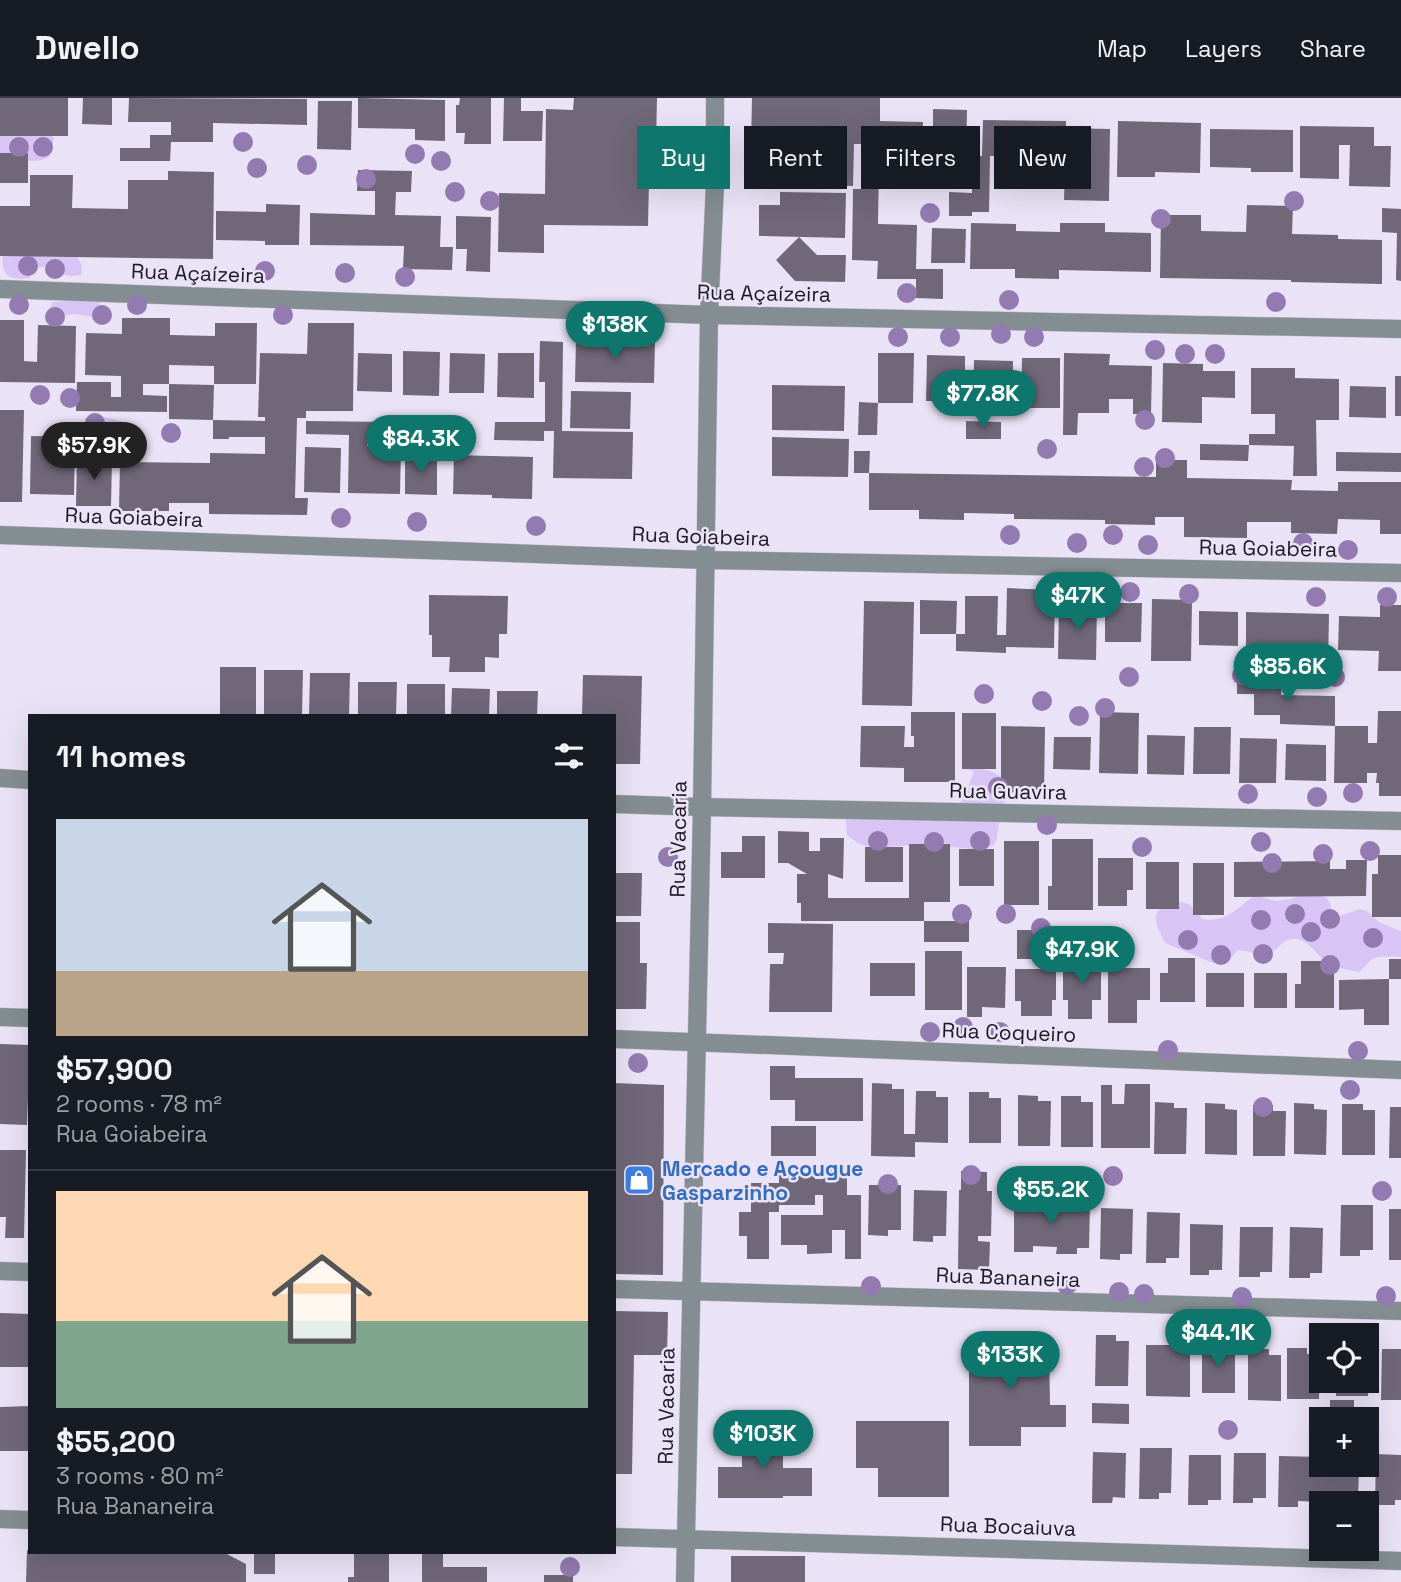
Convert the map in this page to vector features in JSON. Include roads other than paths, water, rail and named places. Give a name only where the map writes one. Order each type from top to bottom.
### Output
[{"type":"street","name":"Rua Vacaria","points":[[685,1582],[715,98]]},
{"type":"street","name":"Rua Açaízeira","points":[[0,289],[709,315],[1401,329]]},
{"type":"street","name":"Rua Goiabeira","points":[[0,536],[706,560],[1401,573]]},
{"type":"street","points":[[0,779],[28,780]]},
{"type":"street","name":"Rua Guavira","points":[[616,804],[1401,821]]},
{"type":"street","points":[[0,1017],[28,1018]]},
{"type":"street","name":"Rua Coqueiro","points":[[616,1039],[1401,1070]]},
{"type":"street","points":[[0,1271],[28,1272]]},
{"type":"street","name":"Rua Bananeira","points":[[616,1289],[1401,1311]]},
{"type":"street","points":[[0,1519],[28,1520]]},
{"type":"street","name":"Rua Bocaiuva","points":[[616,1537],[1401,1560]]},
{"type":"place","name":"Mercado e Açougue Gasparzinho","points":[[639,1180]]}]
